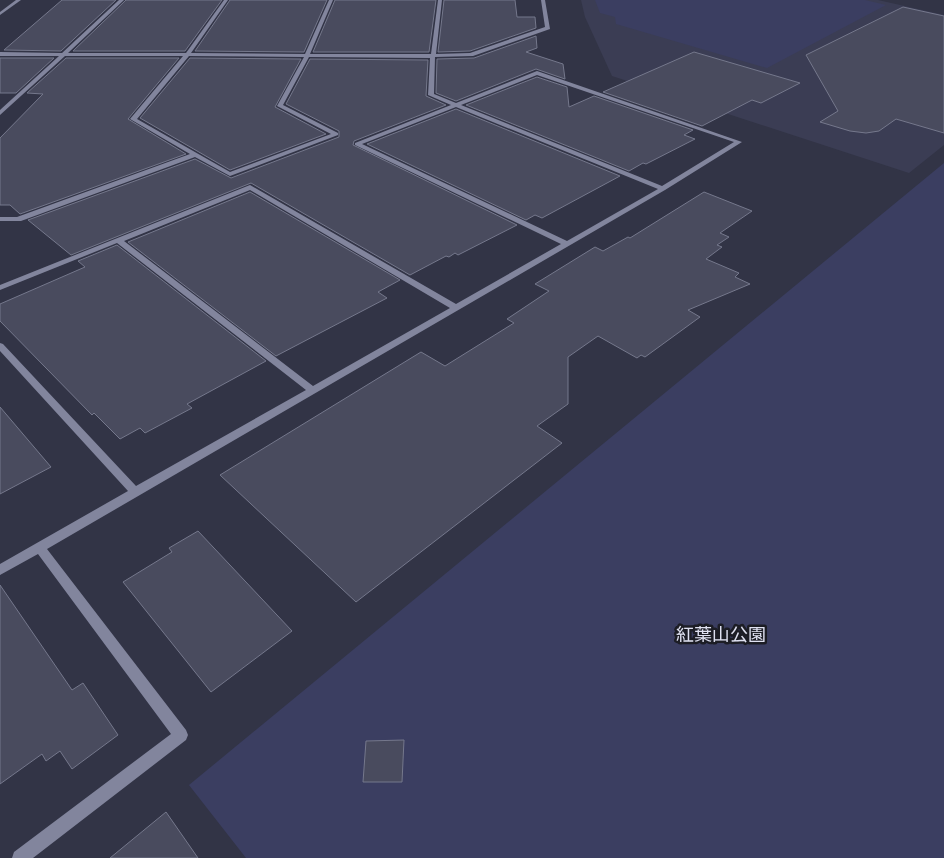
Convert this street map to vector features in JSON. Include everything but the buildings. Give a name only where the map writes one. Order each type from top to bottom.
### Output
[{"type":"street","points":[[0,14],[19,0]]},
{"type":"street","points":[[0,113],[122,0]]},
{"type":"street","points":[[226,0],[187,55],[133,119],[230,174],[336,134],[280,106],[307,56],[331,0]]},
{"type":"street","points":[[440,0],[433,56],[431,95],[663,189]]},
{"type":"street","points":[[0,54],[471,55],[548,28],[543,0]]},
{"type":"street","points":[[0,570],[663,189],[739,142],[537,73],[357,144],[567,244]]},
{"type":"street","points":[[0,219],[18,219],[196,154]]},
{"type":"street","points":[[0,288],[250,187],[456,308]]},
{"type":"street","points":[[118,240],[313,390]]},
{"type":"street","points":[[0,346],[136,492]]},
{"type":"street","points":[[20,858],[181,735],[39,547]]},
{"type":"shaded area","points":[[581,0],[878,0],[944,15],[944,145],[909,173],[612,76],[585,17]]},
{"type":"green space","points":[[595,0],[865,0],[886,5],[767,68],[616,24],[615,17],[600,13]]},
{"type":"green space","name":"紅葉山公園","points":[[944,163],[944,858],[246,858],[189,785]]}]
